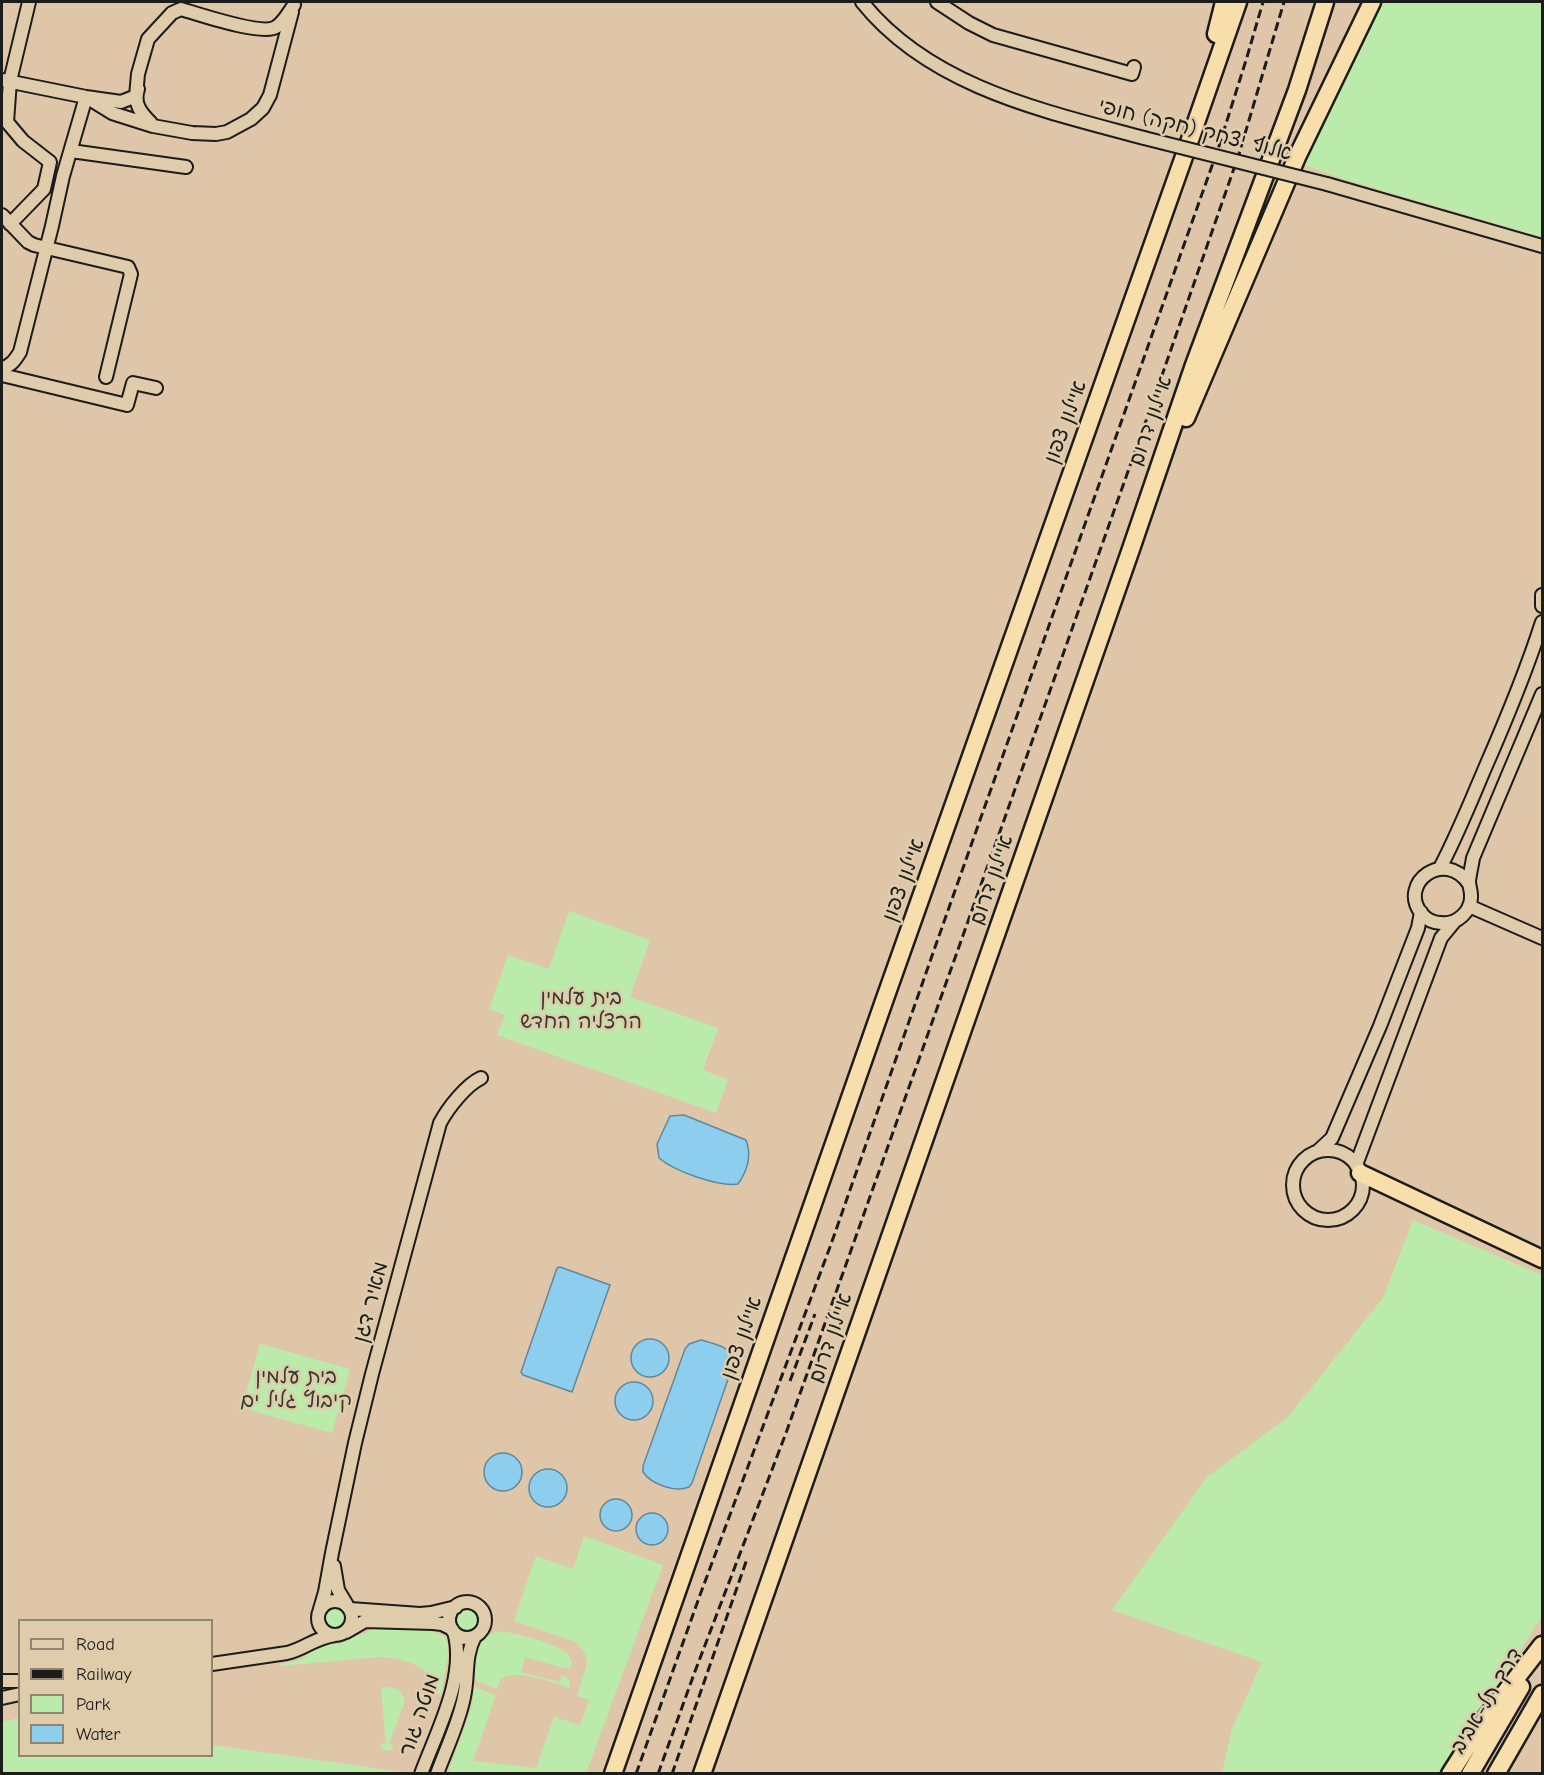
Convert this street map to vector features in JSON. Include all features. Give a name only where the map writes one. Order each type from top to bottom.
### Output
[{"type":"highway","points":[[1192,134],[1224,2]]},
{"type":"highway","name":"איילון צפון","points":[[613,1773],[1238,2]]},
{"type":"highway","name":"איילון דרום","points":[[702,1773],[1194,365],[1297,90],[1325,2]]},
{"type":"highway","points":[[1131,549],[1297,157],[1372,2]]},
{"type":"highway","points":[[1358,1169],[1542,1259]]},
{"type":"highway","points":[[1450,1773],[1487,1716],[1542,1645]]},
{"type":"highway","name":"דרך תל-אביב","points":[[1470,1773],[1542,1651]]},
{"type":"highway","name":"דרך תל-אביב","points":[[1496,1773],[1542,1694]]},
{"type":"street","points":[[29,2],[6,80],[8,122],[22,141],[50,162],[44,189],[6,219],[28,242],[128,267],[130,270],[131,274],[106,377]]},
{"type":"street","name":"אלוף יצחק (חקה) חופי","points":[[862,2],[909,48],[925,59],[964,80],[1029,106],[1144,138],[1328,184],[1542,246]]},
{"type":"street","points":[[937,2],[969,23],[993,34],[1132,74],[1134,67]]},
{"type":"street","points":[[86,97],[112,113],[153,126],[192,133],[228,132],[251,119],[263,108],[270,95],[294,5],[276,27],[268,30],[181,9],[172,13],[154,30],[136,96],[141,113],[153,126]]},
{"type":"street","points":[[6,80],[121,102],[136,96]]},
{"type":"street","points":[[2,368],[10,365],[20,351],[63,176],[86,97]]},
{"type":"street","points":[[71,151],[186,167]]},
{"type":"street","points":[[2,375],[127,405],[133,383],[156,388]]},
{"type":"street","points":[[1542,595],[1542,606]]},
{"type":"street","points":[[1440,868],[1452,847],[1529,663],[1542,622]]},
{"type":"street","points":[[1469,884],[1457,871],[1449,868],[1431,871],[1418,885],[1415,894],[1416,904],[1428,919],[1446,924],[1462,917],[1469,906],[1471,893],[1469,884],[1473,858],[1542,694]]},
{"type":"street","points":[[1469,906],[1542,938]]},
{"type":"street","points":[[1317,1151],[1341,1152],[1351,1159],[1362,1179],[1360,1198],[1350,1212],[1332,1219],[1321,1219],[1311,1215],[1297,1202],[1293,1192],[1295,1172],[1300,1163],[1332,1138],[1380,1026],[1418,928],[1421,912]]},
{"type":"street","points":[[1358,1169],[1441,938],[1455,921]]},
{"type":"street","name":"מאיר דגן","points":[[303,1646],[313,1630],[325,1592],[355,1443],[440,1123],[452,1105],[474,1082],[481,1078]]},
{"type":"street","name":"מאיר דגן","points":[[332,1553],[336,1584],[349,1607]]},
{"type":"street","points":[[333,1600],[343,1602],[349,1607],[352,1613],[352,1623],[340,1633],[329,1634],[321,1628],[319,1614],[327,1602],[333,1600]]},
{"type":"street","points":[[213,1664],[299,1650],[318,1638],[340,1633],[360,1622],[372,1620],[442,1624],[464,1638],[475,1636],[484,1628],[485,1622],[482,1611],[466,1603],[420,1614],[349,1607]]},
{"type":"street","points":[[453,1631],[450,1617],[456,1607]]},
{"type":"street","name":"מוטה גור","points":[[421,1773],[453,1684],[457,1646],[453,1631]]},
{"type":"street","name":"מוטה גור","points":[[437,1773],[461,1708],[466,1685],[468,1653],[475,1636]]},
{"type":"street","points":[[2,1681],[18,1681]]},
{"type":"street","points":[[2,1698],[18,1694]]},
{"type":"green space","points":[[1379,2],[1542,2],[1542,237],[1347,180],[1304,165]]},
{"type":"green space","name":"בית עלמין הרצליה החדש","points":[[569,911],[650,940],[630,997],[718,1028],[703,1070],[728,1080],[716,1113],[497,1035],[505,1015],[489,1009],[508,955],[549,969]]},
{"type":"green space","points":[[1413,1220],[1542,1275],[1542,1616],[1444,1773],[1222,1773],[1232,1729],[1262,1662],[1112,1610],[1207,1477],[1288,1417],[1383,1298]]},
{"type":"green space","name":"בית עלמין קיבוץ גליל ים","points":[[260,1344],[350,1369],[332,1433],[242,1408]]},
{"type":"green space","points":[[584,1536],[663,1565],[586,1773],[448,1773],[472,1706],[474,1687],[496,1695],[473,1761],[536,1768],[554,1717],[580,1725],[589,1700],[577,1696],[587,1664],[585,1652],[573,1641],[514,1621],[536,1556],[573,1569]]},
{"type":"green space","points":[[335,1608],[342,1611],[345,1618],[342,1625],[335,1628],[328,1625],[325,1618],[328,1611]]},
{"type":"green space","points":[[468,1610],[476,1613],[479,1621],[476,1629],[468,1632],[460,1629],[457,1621],[460,1613]]},
{"type":"green space","points":[[379,1627],[430,1630],[444,1636],[448,1644],[448,1657],[441,1693],[435,1694],[429,1676],[423,1670],[398,1659],[380,1657],[280,1666],[283,1663],[304,1658],[323,1644],[339,1644]]},
{"type":"green space","points":[[496,1632],[530,1638],[565,1651],[572,1662],[571,1668],[525,1657],[521,1672],[560,1682],[562,1675],[569,1679],[570,1688],[518,1675],[501,1678],[497,1689],[475,1680],[479,1645],[488,1635]]},
{"type":"green space","points":[[381,1688],[398,1690],[405,1702],[389,1743],[393,1746],[387,1751],[382,1749],[381,1744],[386,1743]]},
{"type":"green space","points":[[18,1718],[18,1757],[213,1757],[213,1745],[402,1772],[402,1774],[2,1773],[2,1722]]},
{"type":"water","points":[[684,1115],[746,1140],[749,1152],[748,1163],[738,1184],[719,1183],[697,1177],[659,1158],[657,1144],[670,1116]]},
{"type":"water","points":[[560,1267],[610,1285],[572,1392],[523,1375],[521,1372],[557,1268]]},
{"type":"water","points":[[650,1339],[657,1340],[663,1345],[668,1351],[668,1365],[663,1371],[657,1376],[650,1377],[643,1376],[637,1371],[632,1365],[631,1358],[632,1351],[637,1345],[643,1340]]},
{"type":"water","points":[[701,1340],[726,1349],[730,1352],[734,1362],[692,1483],[683,1489],[670,1488],[657,1484],[647,1476],[643,1472],[643,1466],[685,1349],[689,1344]]},
{"type":"water","points":[[634,1382],[641,1383],[647,1388],[652,1394],[652,1408],[647,1414],[641,1419],[634,1420],[627,1419],[621,1414],[616,1408],[615,1401],[616,1394],[621,1388],[627,1383]]},
{"type":"water","points":[[503,1453],[510,1454],[516,1459],[521,1465],[521,1479],[516,1485],[510,1490],[503,1491],[496,1490],[490,1485],[485,1479],[484,1472],[485,1465],[490,1459],[496,1454]]},
{"type":"water","points":[[548,1469],[555,1470],[561,1475],[566,1481],[566,1495],[561,1501],[555,1506],[548,1507],[541,1506],[535,1501],[530,1495],[529,1488],[530,1481],[535,1475],[541,1470]]},
{"type":"water","points":[[616,1499],[627,1504],[632,1515],[627,1526],[616,1531],[605,1526],[600,1515],[605,1504]]},
{"type":"water","points":[[652,1513],[663,1518],[668,1529],[663,1540],[652,1545],[641,1540],[636,1529],[641,1518]]},
{"type":"railway","points":[[636,1774],[830,1247],[1219,146],[1263,2]]},
{"type":"railway","points":[[658,1774],[786,1433],[1152,404],[1239,154],[1284,2]]},
{"type":"railway","points":[[790,1381],[815,1314]]},
{"type":"railway","points":[[672,1774],[747,1559]]}]
